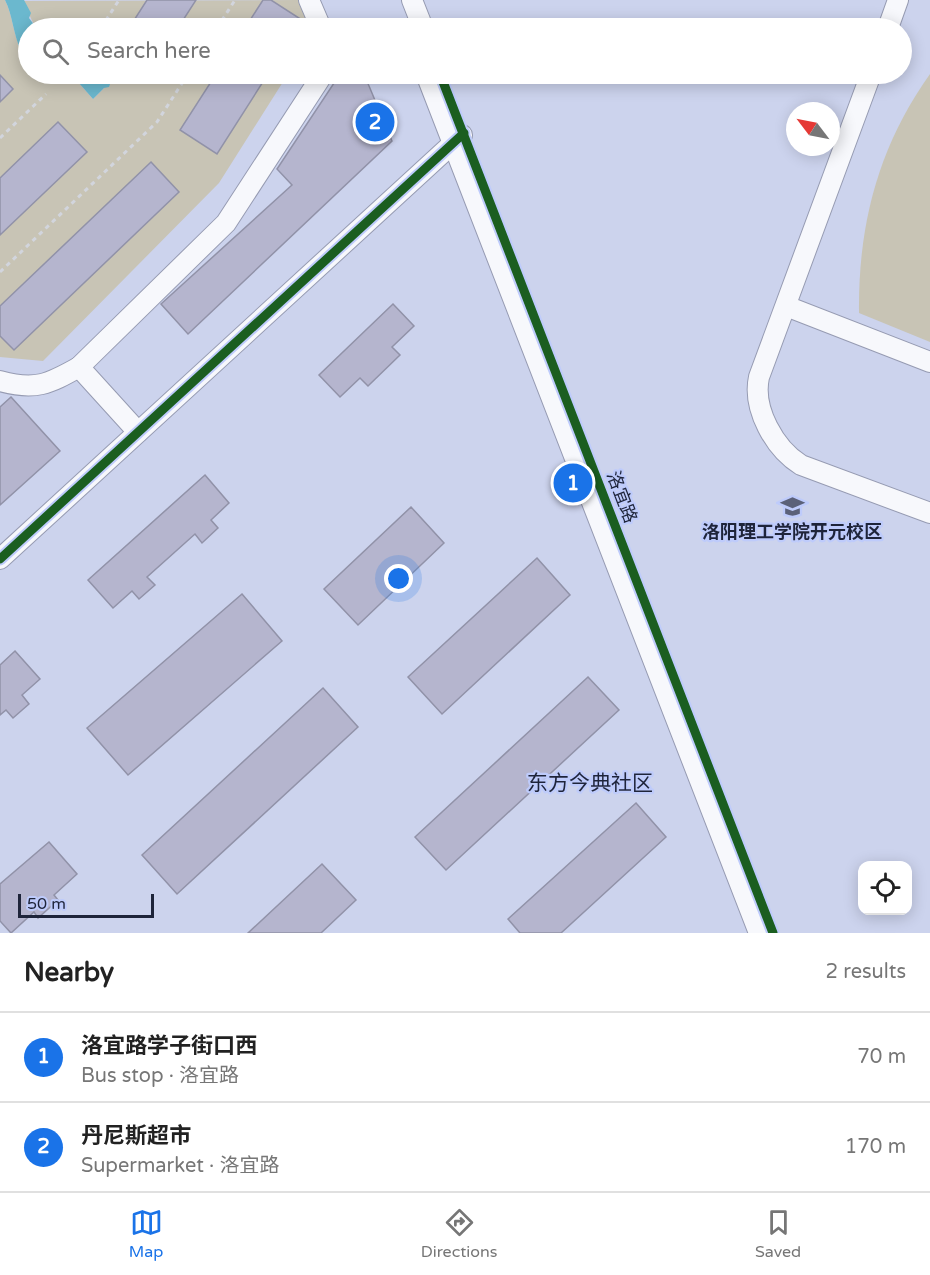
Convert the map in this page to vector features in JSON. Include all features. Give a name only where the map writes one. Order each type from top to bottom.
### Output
[{"type":"street","points":[[309,0],[317,18]]},
{"type":"street","points":[[397,0],[404,18]]},
{"type":"street","points":[[412,0],[419,18]]},
{"type":"street","points":[[892,18],[898,0]]},
{"type":"street","points":[[0,381],[16,386],[48,384],[79,366],[226,223],[316,84]]},
{"type":"street","name":"洛宜路","points":[[431,84],[458,138],[773,933]]},
{"type":"street","name":"洛宜路","points":[[443,84],[458,138],[759,933]]},
{"type":"street","points":[[867,84],[759,377],[756,394],[760,408],[783,452],[801,465],[930,513]]},
{"type":"street","points":[[0,559],[458,138]]},
{"type":"street","points":[[786,306],[930,362]]},
{"type":"street","points":[[79,366],[138,432]]},
{"type":"path","points":[[107,18],[119,0]]},
{"type":"path","points":[[223,18],[235,0]]},
{"type":"path","points":[[0,272],[157,122],[182,84]]},
{"type":"path","points":[[0,138],[46,94]]},
{"type":"shaded area","points":[[0,0],[5,0],[8,6],[18,43],[18,84],[80,84],[93,99],[108,84],[282,84],[219,183],[43,361],[0,357]]},
{"type":"shaded area","points":[[298,0],[306,18],[31,18],[23,1]]},
{"type":"shaded area","points":[[930,74],[930,342],[859,313],[862,249],[875,188],[884,158],[897,130]]},
{"type":"water","points":[[5,0],[24,0],[31,13],[29,18],[18,18],[18,43],[16,38]]},
{"type":"water","points":[[80,84],[110,84],[109,87],[104,88],[93,99]]},
{"type":"building","points":[[147,0],[196,0],[184,18],[135,18]]},
{"type":"building","points":[[263,0],[271,0],[299,18],[251,18]]},
{"type":"building","points":[[0,75],[13,89],[0,102]]},
{"type":"building","points":[[210,84],[262,84],[217,154],[180,130]]},
{"type":"building","points":[[333,84],[368,84],[392,141],[188,334],[161,304],[292,185],[277,169]]},
{"type":"building","points":[[58,122],[87,152],[0,235],[0,178]]},
{"type":"building","points":[[151,162],[179,192],[14,350],[0,336],[0,306]]},
{"type":"building","points":[[393,304],[414,326],[392,347],[400,355],[368,386],[360,378],[340,397],[319,375]]},
{"type":"building","points":[[11,397],[60,451],[0,505],[0,407]]},
{"type":"building","points":[[205,475],[229,503],[211,520],[218,528],[202,543],[195,534],[147,577],[155,585],[139,599],[132,591],[113,608],[88,580]]},
{"type":"building","points":[[411,507],[444,543],[358,625],[324,589]]},
{"type":"building","points":[[537,558],[570,595],[442,714],[408,677]]},
{"type":"building","points":[[242,594],[282,641],[128,775],[87,728]]},
{"type":"building","points":[[15,651],[40,679],[22,695],[29,704],[13,718],[6,710],[0,715],[0,665]]},
{"type":"building","points":[[588,677],[619,710],[446,870],[415,837]]},
{"type":"building","points":[[323,688],[358,727],[177,894],[142,855]]},
{"type":"building","points":[[636,803],[666,837],[561,933],[520,933],[508,919]]},
{"type":"building","points":[[49,842],[77,874],[54,895],[58,900],[38,918],[34,912],[11,933],[0,921],[0,884]]},
{"type":"building","points":[[322,864],[356,900],[321,933],[248,933]]},
{"type":"cycle path","points":[[444,84],[773,933]]},
{"type":"cycle path","points":[[0,559],[464,133]]},
{"type":"place","name":"丹尼斯超市","points":[[375,122]]},
{"type":"place","name":"洛宜路学子街口西","points":[[573,483]]},
{"type":"place","name":"洛阳理工学院开元校区","points":[[792,506]]},
{"type":"district","name":"东方今典社区","points":[[590,783]]}]
